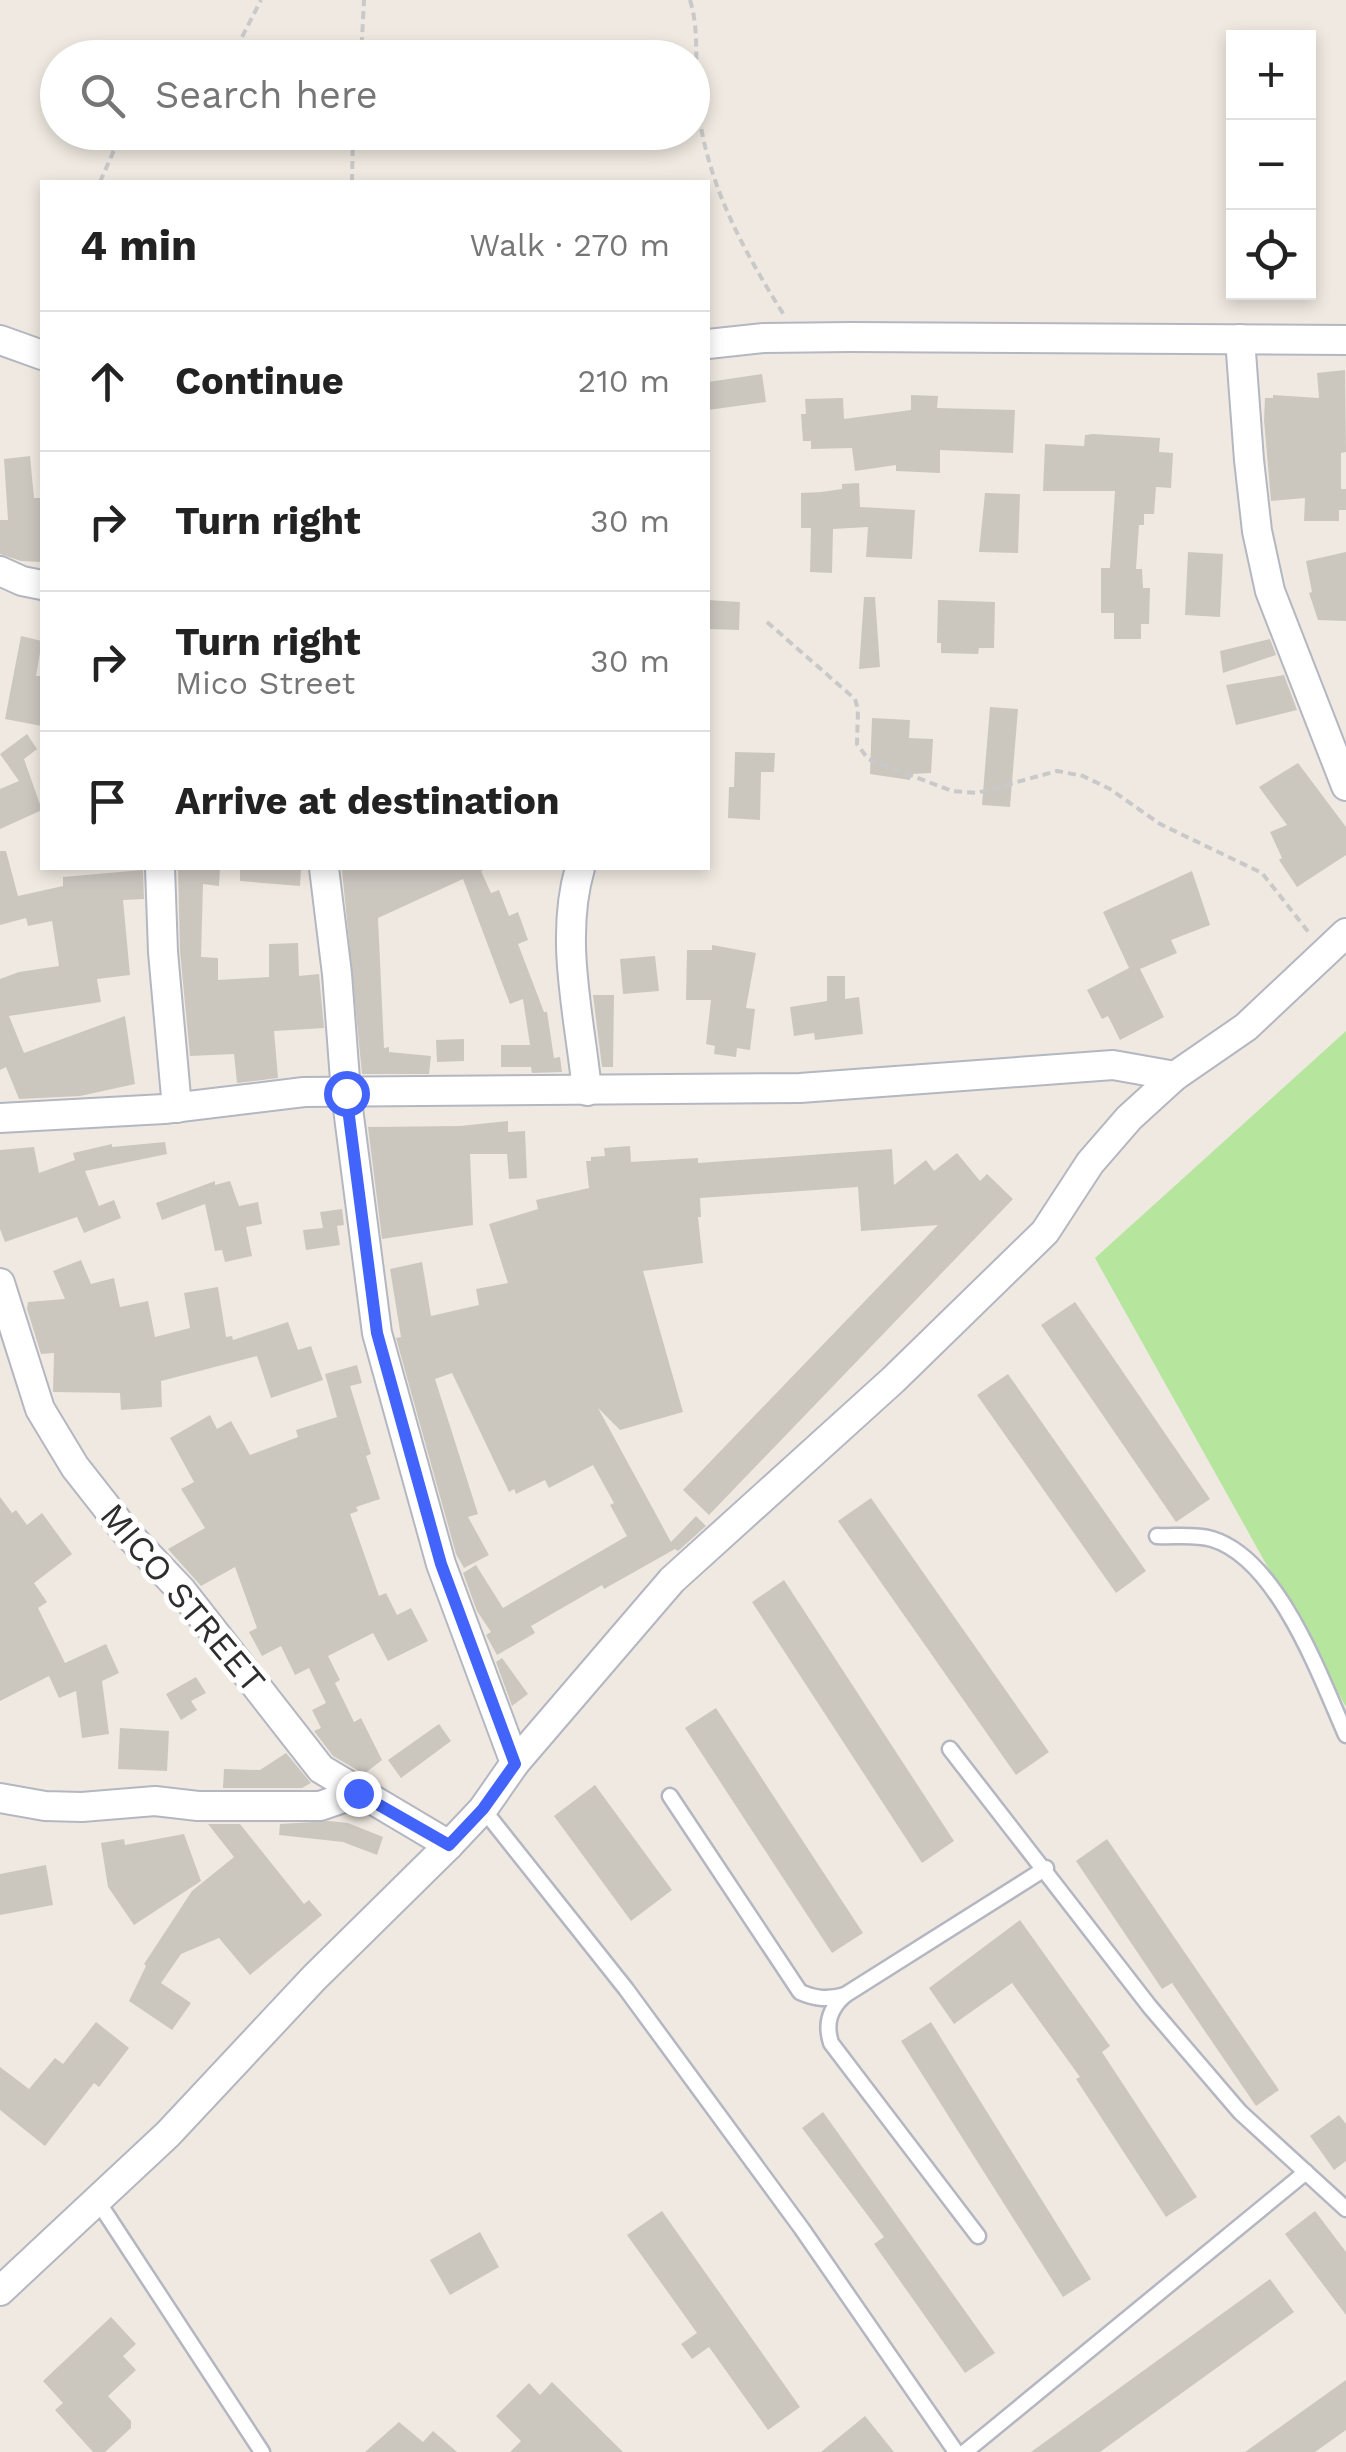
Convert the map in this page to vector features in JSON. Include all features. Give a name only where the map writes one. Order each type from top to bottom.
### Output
[{"type":"street","points":[[710,344],[798,338],[1346,340]]},
{"type":"street","points":[[0,340],[40,354]]},
{"type":"street","points":[[1240,340],[1251,477],[1270,590],[1346,786]]},
{"type":"street","points":[[0,571],[40,585]]},
{"type":"street","points":[[160,870],[177,1108]]},
{"type":"street","points":[[324,870],[346,1093],[377,1333],[441,1564],[515,1764]]},
{"type":"street","points":[[579,870],[574,887],[571,932],[587,1091]]},
{"type":"street","points":[[0,2291],[168,2134],[314,1978],[449,1845],[672,1580],[893,1380],[1045,1232],[1090,1164],[1130,1118],[1175,1076],[1246,1027],[1339,940]]},
{"type":"street","points":[[0,1118],[177,1108],[304,1092],[800,1088],[1113,1065],[1175,1076]]},
{"type":"street","name":"MICO STREET","points":[[0,1283],[40,1409],[76,1467],[126,1532],[182,1591],[321,1769],[449,1845]]},
{"type":"street","points":[[0,1798],[82,1807],[155,1802],[320,1806],[358,1793]]},
{"type":"lane","points":[[1157,1536],[1214,1540],[1246,1558],[1295,1626],[1346,1734]]},
{"type":"lane","points":[[950,1750],[1046,1868],[1150,2006],[1240,2112],[1346,2209]]},
{"type":"lane","points":[[670,1796],[800,1992],[830,2000],[845,1995],[1046,1868]]},
{"type":"lane","points":[[483,1809],[626,1989],[802,2229],[956,2452]]},
{"type":"lane","points":[[845,1995],[831,2011],[831,2043],[978,2236]]},
{"type":"lane","points":[[965,2452],[1306,2172]]},
{"type":"lane","points":[[97,2200],[262,2452]]},
{"type":"path","points":[[241,40],[261,0]]},
{"type":"path","points":[[362,40],[364,0]]},
{"type":"path","points":[[690,0],[695,40]]},
{"type":"path","points":[[100,180],[115,150]]},
{"type":"path","points":[[352,180],[353,150]]},
{"type":"path","points":[[705,150],[720,199],[746,253],[798,338]]},
{"type":"path","points":[[768,622],[855,699],[857,744],[868,759],[952,791],[977,793],[1056,770],[1083,776],[1110,789],[1160,824],[1262,873],[1303,928],[1339,940]]},
{"type":"green space","points":[[1346,1031],[1346,1707],[1095,1258]]},
{"type":"building","points":[[1345,370],[1346,452],[1341,453],[1341,489],[1346,489],[1346,510],[1339,510],[1339,521],[1304,521],[1305,498],[1271,501],[1265,398],[1319,398],[1317,373]]},
{"type":"building","points":[[762,374],[766,402],[710,410],[710,382]]},
{"type":"building","points":[[911,395],[938,396],[937,408],[1015,410],[1013,453],[940,450],[940,473],[896,471],[896,465],[855,471],[852,448],[811,449],[811,441],[803,441],[801,414],[806,414],[805,399],[843,398],[844,419],[911,410]]},
{"type":"building","points":[[1085,435],[1160,438],[1159,452],[1173,453],[1171,488],[1156,487],[1154,514],[1144,514],[1144,525],[1139,525],[1136,569],[1142,569],[1143,588],[1150,588],[1149,624],[1141,624],[1141,639],[1114,639],[1114,613],[1101,613],[1101,568],[1110,568],[1115,491],[1043,491],[1045,444],[1084,446]]},
{"type":"building","points":[[30,456],[34,498],[40,498],[40,562],[0,554],[0,520],[8,520],[4,459]]},
{"type":"building","points":[[859,483],[860,507],[915,510],[912,559],[866,557],[868,527],[833,529],[832,573],[810,572],[811,528],[801,528],[801,493],[842,489],[842,484]]},
{"type":"building","points":[[985,493],[1020,494],[1018,553],[979,552]]},
{"type":"building","points":[[1188,552],[1223,554],[1220,617],[1185,615]]},
{"type":"building","points":[[1346,552],[1346,621],[1318,620],[1309,593],[1312,592],[1306,561]]},
{"type":"building","points":[[864,597],[875,597],[880,667],[859,669]]},
{"type":"building","points":[[710,600],[740,602],[739,630],[710,629]]},
{"type":"building","points":[[938,600],[995,602],[994,648],[979,648],[978,654],[941,653],[941,643],[937,643]]},
{"type":"building","points":[[21,636],[40,641],[36,676],[40,676],[40,726],[5,719]]},
{"type":"building","points":[[1270,639],[1276,655],[1223,673],[1220,651]]},
{"type":"building","points":[[1284,675],[1297,710],[1236,725],[1226,685]]},
{"type":"building","points":[[990,707],[1018,709],[1010,807],[982,805]]},
{"type":"building","points":[[872,718],[910,720],[909,738],[933,739],[931,773],[911,774],[910,780],[870,774]]},
{"type":"building","points":[[27,734],[37,749],[24,759],[40,811],[0,829],[0,789],[19,781],[0,754]]},
{"type":"building","points":[[735,752],[775,753],[774,772],[761,772],[760,820],[728,818]]},
{"type":"building","points":[[1298,763],[1346,827],[1346,855],[1297,887],[1279,860],[1282,858],[1270,832],[1287,825],[1259,787]]},
{"type":"building","points":[[0,851],[6,851],[18,896],[63,886],[63,877],[143,870],[144,899],[123,900],[130,975],[97,979],[101,1002],[9,1016],[24,1053],[125,1016],[135,1084],[80,1096],[19,1099],[6,1067],[0,1070],[0,979],[59,966],[52,921],[28,926],[26,918],[0,925]]},
{"type":"building","points":[[178,870],[220,870],[219,886],[203,884],[201,957],[218,958],[218,980],[269,977],[269,944],[298,943],[299,976],[319,974],[324,1028],[274,1031],[278,1078],[237,1083],[234,1054],[190,1056],[180,951]]},
{"type":"building","points":[[240,870],[301,870],[300,886],[240,881]]},
{"type":"building","points":[[342,870],[483,870],[491,893],[499,890],[509,916],[518,912],[528,940],[518,944],[547,1012],[554,1058],[560,1057],[562,1072],[532,1073],[531,1067],[501,1067],[501,1045],[530,1045],[523,999],[510,1004],[463,879],[378,918],[384,1048],[389,1047],[389,1052],[431,1056],[429,1074],[362,1074]]},
{"type":"building","points":[[1192,871],[1210,925],[1171,940],[1177,953],[1140,969],[1164,1017],[1120,1040],[1108,1016],[1102,1019],[1087,990],[1129,968],[1103,912]]},
{"type":"building","points":[[712,945],[756,953],[746,1008],[755,1009],[750,1050],[737,1048],[736,1057],[714,1054],[715,1046],[706,1044],[711,1000],[686,1000],[687,950],[712,950]]},
{"type":"building","points":[[655,956],[659,991],[623,994],[620,959]]},
{"type":"building","points":[[827,976],[845,976],[845,999],[859,997],[863,1034],[815,1040],[814,1033],[794,1036],[790,1007],[827,1001]]},
{"type":"building","points":[[593,995],[614,995],[613,1067],[602,1067]]},
{"type":"building","points":[[464,1039],[464,1061],[437,1062],[436,1040]]},
{"type":"building","points":[[508,1121],[508,1132],[525,1131],[527,1178],[509,1179],[507,1154],[470,1154],[473,1225],[382,1239],[368,1127]]},
{"type":"building","points":[[165,1142],[167,1154],[85,1171],[99,1206],[114,1200],[121,1218],[84,1233],[77,1217],[5,1242],[0,1229],[0,1150],[34,1147],[39,1173],[75,1160],[73,1153],[112,1144]]},
{"type":"building","points":[[630,1146],[631,1162],[698,1158],[698,1163],[892,1149],[894,1185],[926,1160],[934,1171],[957,1153],[980,1181],[987,1174],[1013,1199],[709,1515],[683,1490],[938,1225],[861,1231],[858,1187],[700,1198],[703,1263],[643,1271],[683,1412],[620,1430],[598,1408],[671,1542],[696,1516],[706,1526],[678,1551],[675,1549],[604,1589],[602,1585],[531,1626],[535,1633],[497,1655],[486,1635],[491,1632],[477,1611],[463,1573],[476,1565],[503,1608],[627,1536],[593,1465],[549,1488],[545,1480],[516,1494],[514,1489],[509,1492],[452,1373],[435,1379],[478,1514],[468,1517],[489,1555],[464,1568],[456,1554],[396,1338],[401,1337],[390,1269],[422,1262],[431,1316],[479,1305],[476,1289],[508,1283],[489,1224],[538,1209],[536,1200],[589,1188],[586,1161],[605,1156],[604,1148]]},
{"type":"building","points":[[215,1181],[215,1185],[230,1181],[239,1206],[258,1202],[262,1224],[246,1227],[252,1256],[225,1262],[222,1250],[215,1251],[205,1204],[162,1220],[156,1203]]},
{"type":"building","points":[[342,1209],[344,1225],[337,1226],[340,1245],[306,1250],[303,1230],[323,1228],[320,1212]]},
{"type":"building","points":[[81,1260],[91,1284],[114,1278],[120,1307],[148,1301],[155,1337],[190,1328],[184,1293],[218,1287],[226,1337],[232,1336],[233,1340],[288,1322],[298,1350],[311,1346],[323,1380],[271,1398],[257,1356],[161,1381],[162,1407],[121,1410],[120,1393],[53,1392],[54,1353],[41,1354],[28,1302],[65,1299],[53,1271]]},
{"type":"building","points":[[1075,1302],[1210,1499],[1176,1522],[1041,1325]]},
{"type":"building","points":[[357,1365],[362,1383],[350,1386],[380,1499],[356,1507],[358,1511],[350,1514],[379,1596],[386,1593],[397,1615],[411,1608],[428,1641],[388,1661],[373,1633],[328,1656],[340,1680],[335,1683],[354,1722],[361,1718],[382,1760],[364,1774],[333,1756],[314,1731],[321,1728],[312,1710],[326,1703],[309,1668],[295,1675],[281,1646],[262,1656],[249,1632],[257,1628],[235,1567],[201,1586],[168,1549],[205,1528],[181,1489],[194,1482],[170,1438],[210,1415],[217,1429],[231,1421],[250,1455],[298,1437],[296,1430],[337,1417],[325,1374]]},
{"type":"building","points":[[1008,1374],[1146,1571],[1116,1593],[977,1395]]},
{"type":"building","points":[[0,1497],[27,1525],[42,1513],[72,1554],[34,1583],[47,1602],[38,1608],[65,1663],[106,1644],[119,1673],[102,1681],[109,1734],[82,1738],[76,1691],[59,1698],[49,1676],[0,1701]]},
{"type":"building","points":[[871,1498],[1049,1752],[1016,1775],[838,1521]]},
{"type":"building","points":[[784,1580],[954,1841],[922,1863],[752,1602]]},
{"type":"building","points":[[502,1658],[528,1694],[512,1706],[496,1662]]},
{"type":"building","points":[[196,1677],[206,1693],[191,1701],[197,1710],[181,1720],[166,1694]]},
{"type":"building","points":[[716,1708],[863,1933],[832,1953],[685,1728]]},
{"type":"building","points":[[439,1724],[451,1741],[401,1778],[388,1760]]},
{"type":"building","points":[[120,1728],[169,1731],[167,1771],[118,1769]]},
{"type":"building","points":[[286,1753],[311,1783],[302,1788],[223,1788],[224,1769],[260,1770]]},
{"type":"building","points":[[595,1785],[672,1890],[631,1921],[554,1816]]},
{"type":"building","points":[[348,1823],[383,1837],[377,1855],[343,1842],[279,1835],[280,1824]]},
{"type":"building","points":[[208,1824],[240,1824],[304,1904],[309,1900],[322,1915],[250,1975],[219,1938],[181,1954],[161,1983],[191,2003],[172,2030],[129,2001],[144,1964],[192,1891],[234,1857]]},
{"type":"building","points":[[184,1834],[201,1881],[134,1925],[108,1887],[101,1843],[124,1839],[125,1845]]},
{"type":"building","points":[[1107,1839],[1279,2090],[1256,2106],[1172,1983],[1162,1989],[1076,1861]]},
{"type":"building","points":[[46,1865],[53,1905],[0,1915],[0,1874]]},
{"type":"building","points":[[1020,1920],[1110,2046],[1102,2052],[1197,2197],[1166,2217],[1076,2079],[1080,2077],[1012,1983],[954,2024],[929,1988]]},
{"type":"building","points":[[96,2022],[129,2048],[99,2087],[94,2083],[45,2146],[0,2110],[0,2067],[29,2089],[55,2058],[63,2064]]},
{"type":"building","points":[[931,2022],[1091,2279],[1063,2297],[901,2041]]},
{"type":"building","points":[[823,2112],[995,2353],[965,2373],[874,2244],[884,2237],[802,2128]]},
{"type":"building","points":[[1339,2115],[1346,2124],[1346,2161],[1334,2170],[1310,2136]]},
{"type":"building","points":[[662,2211],[800,2407],[768,2430],[709,2347],[692,2359],[681,2344],[697,2333],[627,2235]]},
{"type":"building","points":[[1315,2211],[1346,2252],[1346,2315],[1285,2234]]},
{"type":"building","points":[[480,2232],[499,2267],[450,2295],[430,2260]]},
{"type":"building","points":[[1270,2279],[1294,2312],[1100,2452],[1031,2452]]},
{"type":"building","points":[[111,2317],[136,2344],[123,2356],[136,2370],[108,2396],[131,2421],[131,2428],[105,2452],[93,2452],[55,2410],[63,2403],[43,2381]]},
{"type":"building","points":[[1346,2380],[1346,2430],[1315,2452],[1245,2452]]},
{"type":"building","points":[[552,2382],[623,2452],[510,2452],[521,2441],[496,2416],[529,2383],[540,2395]]},
{"type":"building","points":[[865,2416],[894,2452],[821,2452]]},
{"type":"building","points":[[399,2422],[423,2442],[433,2431],[457,2452],[365,2452]]},
{"type":"route","points":[[346,1093],[377,1333],[441,1564],[515,1764],[483,1809],[449,1845],[358,1793]]}]
